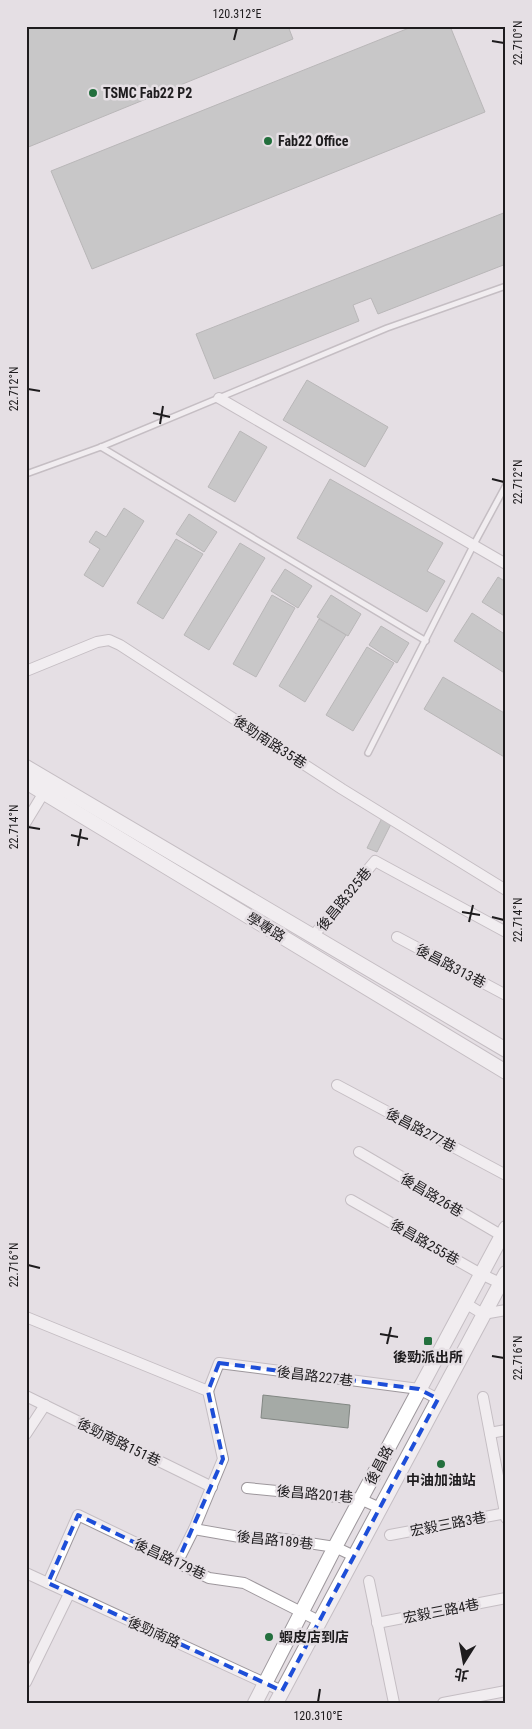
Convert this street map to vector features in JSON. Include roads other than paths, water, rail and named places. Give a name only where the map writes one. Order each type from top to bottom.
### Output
[{"type":"street","points":[[219,398],[506,564]]},
{"type":"street","name":"後勁南路35巷","points":[[26,671],[97,642],[109,640],[120,645],[334,784],[506,890]]},
{"type":"street","name":"學專路","points":[[26,766],[47,787],[506,1072]]},
{"type":"street","name":"學專路","points":[[26,782],[47,787],[313,936],[506,1050]]},
{"type":"street","points":[[26,822],[47,787]]},
{"type":"street","name":"後昌路325巷","points":[[313,936],[375,861],[506,932]]},
{"type":"street","name":"後昌路313巷","points":[[397,937],[506,995]]},
{"type":"street","name":"後昌路277巷","points":[[337,1085],[506,1175]]},
{"type":"street","name":"後昌路26巷","points":[[359,1152],[504,1234]]},
{"type":"street","name":"後昌路255巷","points":[[351,1200],[481,1274],[503,1278]]},
{"type":"street","name":"後昌路","points":[[255,1703],[300,1612],[465,1303],[504,1234]]},
{"type":"street","name":"後昌路","points":[[279,1697],[503,1278]]},
{"type":"street","points":[[465,1303],[483,1314],[506,1310]]},
{"type":"street","points":[[26,1317],[208,1390],[223,1459],[194,1529],[177,1563]]},
{"type":"street","name":"後昌路227巷","points":[[208,1390],[219,1363],[419,1389],[438,1399]]},
{"type":"street","name":"後勁南路151巷","points":[[26,1396],[212,1488]]},
{"type":"street","points":[[483,1397],[505,1515]]},
{"type":"street","points":[[26,1434],[45,1405]]},
{"type":"street","points":[[490,1433],[506,1430]]},
{"type":"street","name":"後昌路201巷","points":[[248,1488],[360,1499],[380,1508]]},
{"type":"street","name":"後昌路179巷","points":[[48,1583],[78,1515],[209,1578],[244,1583],[319,1622]]},
{"type":"street","name":"宏毅三路3巷","points":[[390,1535],[505,1515]]},
{"type":"street","name":"後昌路189巷","points":[[194,1529],[251,1539],[276,1538],[335,1547],[354,1556]]},
{"type":"street","name":"後勁南路","points":[[26,1573],[265,1682],[279,1697]]},
{"type":"street","points":[[369,1581],[394,1703]]},
{"type":"street","points":[[26,1682],[69,1594]]},
{"type":"street","name":"宏毅三路4巷","points":[[377,1623],[506,1598]]},
{"type":"street","points":[[443,1703],[506,1691]]},
{"type":"lane","points":[[26,474],[101,446],[387,328],[506,286]]},
{"type":"lane","points":[[101,446],[426,641]]},
{"type":"lane","points":[[368,753],[506,485]]},
{"type":"place","name":"TSMC Fab22 P2","points":[[93,93]]},
{"type":"place","name":"Fab22 Office","points":[[268,141]]},
{"type":"place","name":"後勁派出所","points":[[428,1341]]},
{"type":"place","name":"中油加油站","points":[[441,1464]]},
{"type":"place","name":"蝦皮店到店","points":[[269,1637]]}]
